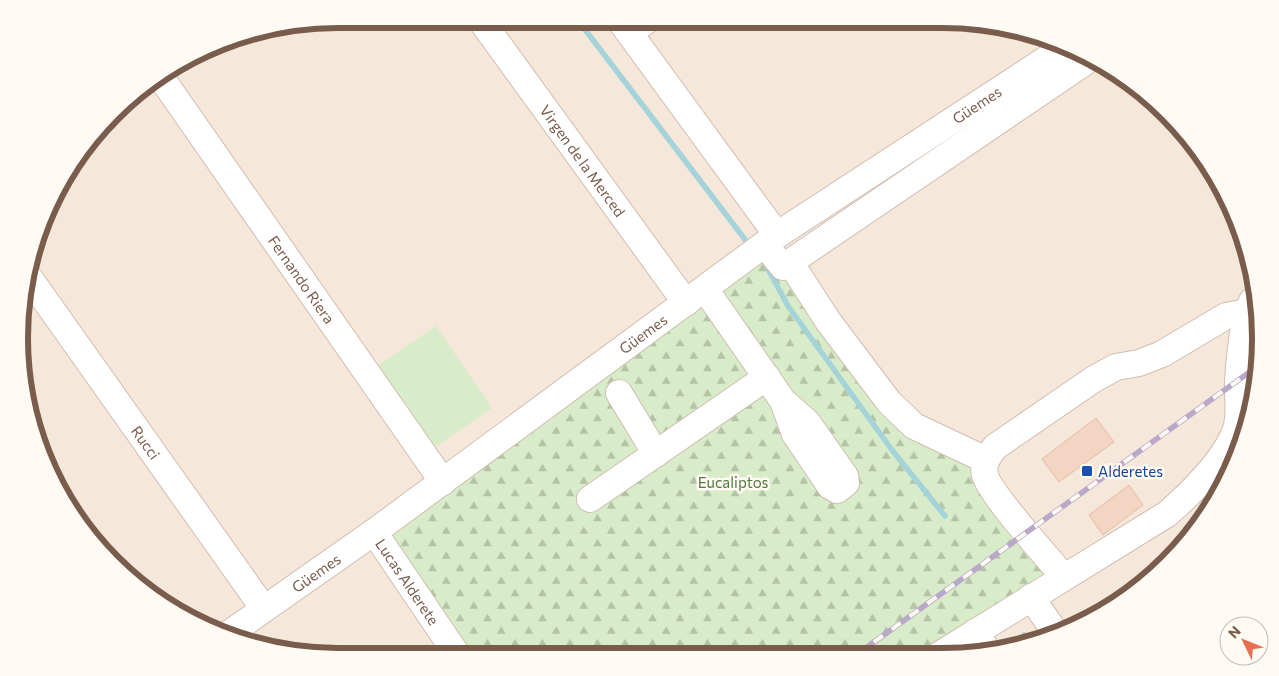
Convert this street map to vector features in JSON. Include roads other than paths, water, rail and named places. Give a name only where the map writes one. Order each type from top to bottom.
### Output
[{"type":"street","name":"Virgen de la Merced","points":[[487,28],[696,296],[767,377],[783,401]]},
{"type":"street","points":[[634,28],[762,246],[783,267],[1084,63]]},
{"type":"street","name":"Güemes","points":[[234,630],[374,532],[762,246],[1053,49]]},
{"type":"street","name":"Fernando Riera","points":[[164,81],[442,482]]},
{"type":"street","points":[[790,262],[828,321],[889,402],[914,426],[986,460]]},
{"type":"street","name":"Rucci","points":[[31,292],[264,609]]},
{"type":"street","points":[[1064,577],[995,493],[985,475],[986,460],[995,447],[1116,366],[1139,363],[1162,354],[1226,316],[1250,307]]},
{"type":"street","points":[[950,648],[1167,514],[1183,501],[1228,448],[1236,428],[1238,380],[1250,307]]},
{"type":"street","points":[[590,499],[767,377]]},
{"type":"street","points":[[619,394],[656,454]]},
{"type":"street","name":"Lucas Alderete","points":[[374,532],[453,648]]},
{"type":"street","points":[[1031,597],[1053,628]]},
{"type":"street","points":[[975,632],[985,646]]},
{"type":"waterway","points":[[584,28],[750,246]]},
{"type":"waterway","points":[[768,269],[788,306],[892,450],[945,516]]},
{"type":"railway","points":[[866,648],[1250,372]]},
{"type":"place","name":"Alderetes","points":[[1087,471]]},
{"type":"park label","name":"Eucaliptos","points":[[733,482]]}]
